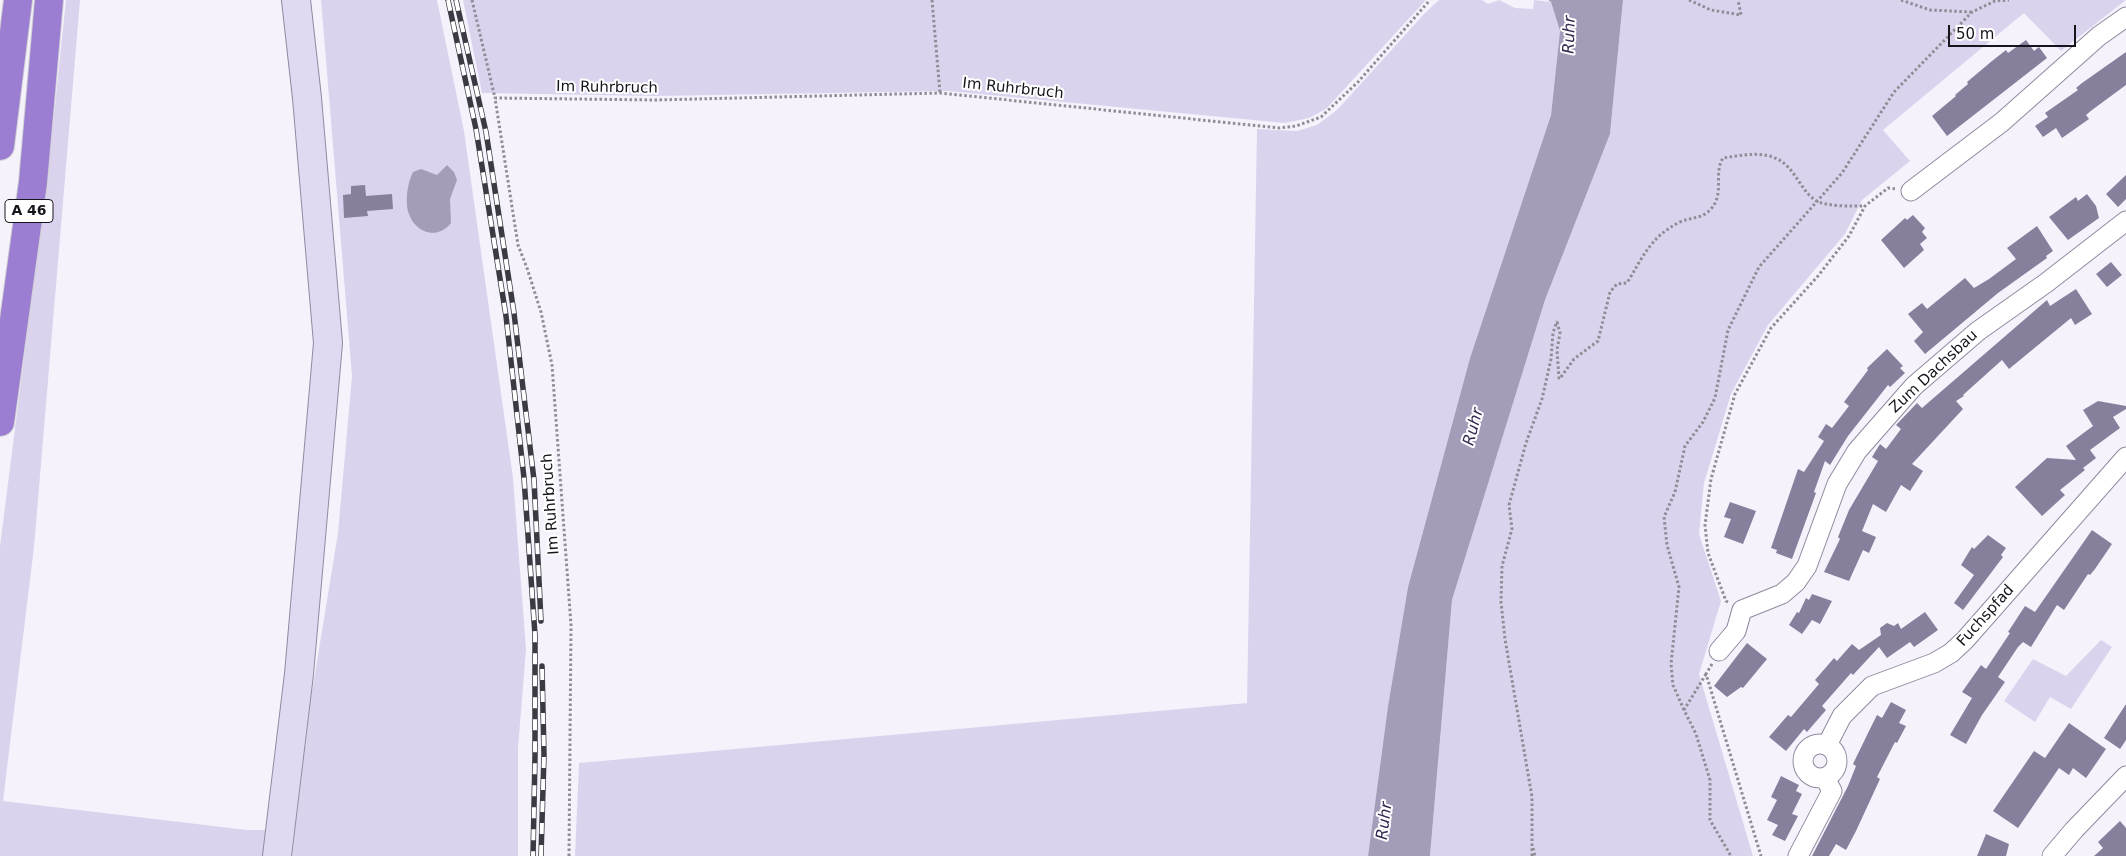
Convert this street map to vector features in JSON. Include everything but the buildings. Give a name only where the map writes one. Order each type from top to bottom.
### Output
[{"type":"highway","points":[[0,146],[18,0]]},
{"type":"highway","name":"A 46","points":[[0,422],[33,182],[49,0]]},
{"type":"main road","points":[[277,856],[299,674],[328,343],[307,98],[296,0]]},
{"type":"street","points":[[1911,191],[2002,122],[2099,36],[2126,17]]},
{"type":"street","name":"Zum Dachsbau","points":[[1742,610],[1782,594],[1796,582],[1807,566],[1837,484],[1857,451],[1914,386],[1978,331],[2046,283],[2126,221]]},
{"type":"street","name":"Fuchspfad","points":[[1827,745],[1842,716],[1872,686],[1934,663],[1951,653],[1965,640],[2126,457]]},
{"type":"street","points":[[1719,651],[1736,631],[1742,610]]},
{"type":"street","points":[[1821,744],[1827,745],[1835,753],[1837,760],[1834,772],[1825,778],[1809,774],[1806,770],[1804,758],[1807,750],[1821,744]]},
{"type":"street","points":[[2052,856],[2074,830],[2126,776]]},
{"type":"street","points":[[1798,856],[1832,791],[1825,778]]},
{"type":"path","points":[[472,0],[495,98]]},
{"type":"path","points":[[932,0],[940,93]]},
{"type":"path","name":"Im Ruhrbruch","points":[[569,856],[571,625],[552,365],[541,312],[528,268],[518,245],[495,98],[656,100],[940,93],[1279,128],[1296,126],[1321,117],[1358,82],[1430,0]]},
{"type":"path","points":[[1689,0],[1711,10],[1741,14],[1738,0]]},
{"type":"path","points":[[1901,0],[1930,10],[1972,12]]},
{"type":"path","points":[[1731,856],[1710,820],[1710,780],[1696,734],[1673,685],[1672,664],[1679,587],[1667,545],[1664,517],[1675,492],[1686,446],[1703,422],[1716,398],[1728,330],[1759,267],[1816,200],[1842,173],[1894,92],[1972,12],[1995,1],[2009,0]]},
{"type":"path","points":[[1533,856],[1532,797],[1504,629],[1501,602],[1502,566],[1512,529],[1509,504],[1526,443],[1542,399],[1551,359],[1553,333],[1557,321],[1560,333],[1557,350],[1559,378],[1574,359],[1598,341],[1610,292],[1617,284],[1627,283],[1646,250],[1658,237],[1681,221],[1700,218],[1712,208],[1719,194],[1718,166],[1723,158],[1751,154],[1771,156],[1786,165],[1796,180],[1816,200],[1839,206],[1865,206]]},
{"type":"path","points":[[1742,610],[1726,601],[1708,553],[1704,525],[1711,479],[1735,394],[1771,328],[1818,276],[1849,236],[1865,206],[1888,188],[1911,191]]},
{"type":"path","points":[[1684,710],[1719,651]]},
{"type":"path","points":[[1706,674],[1761,856]]},
{"type":"shaded area","points":[[66,0],[80,0],[34,547],[3,801],[247,830],[269,830],[266,856],[0,856],[0,546],[50,153]]},
{"type":"shaded area","points":[[321,0],[437,0],[464,131],[513,478],[526,649],[518,748],[518,856],[292,856],[311,698],[338,533],[352,376]]},
{"type":"shaded area","points":[[463,0],[1426,0],[1326,109],[1309,118],[1285,123],[948,91],[656,96],[482,93]]},
{"type":"shaded area","points":[[1439,0],[1482,0],[1488,4],[1499,0],[1515,8],[1533,9],[1534,0],[1551,2],[1560,31],[1551,115],[1470,358],[1408,587],[1388,706],[1368,856],[575,856],[579,763],[1247,703],[1257,129],[1297,131],[1317,125],[1337,110]]},
{"type":"shaded area","points":[[1623,0],[2126,0],[2061,51],[2024,13],[1883,130],[1910,161],[1862,200],[1845,234],[1768,325],[1731,394],[1704,483],[1699,534],[1721,601],[1699,674],[1753,856],[1430,856],[1452,600],[1545,300],[1610,134]]},
{"type":"shaded area","points":[[2101,640],[2112,647],[2071,709],[2050,697],[2035,722],[2004,701],[2033,659],[2066,676]]},
{"type":"water","name":"Ruhr","points":[[1548,0],[1623,0],[1610,134],[1545,300],[1452,600],[1430,856],[1368,856],[1388,706],[1408,587],[1470,358],[1551,115],[1560,31],[1551,2]]},
{"type":"water","points":[[447,165],[454,172],[457,180],[450,199],[451,223],[445,229],[438,232],[424,231],[413,222],[409,214],[407,197],[410,180],[413,172],[421,169],[437,175]]},
{"type":"railway","points":[[448,0],[476,129],[506,316],[524,478],[535,635],[533,856]]},
{"type":"railway","points":[[456,0],[486,132],[514,313],[534,480],[541,621]]},
{"type":"railway","points":[[541,856],[544,755],[542,666]]}]
